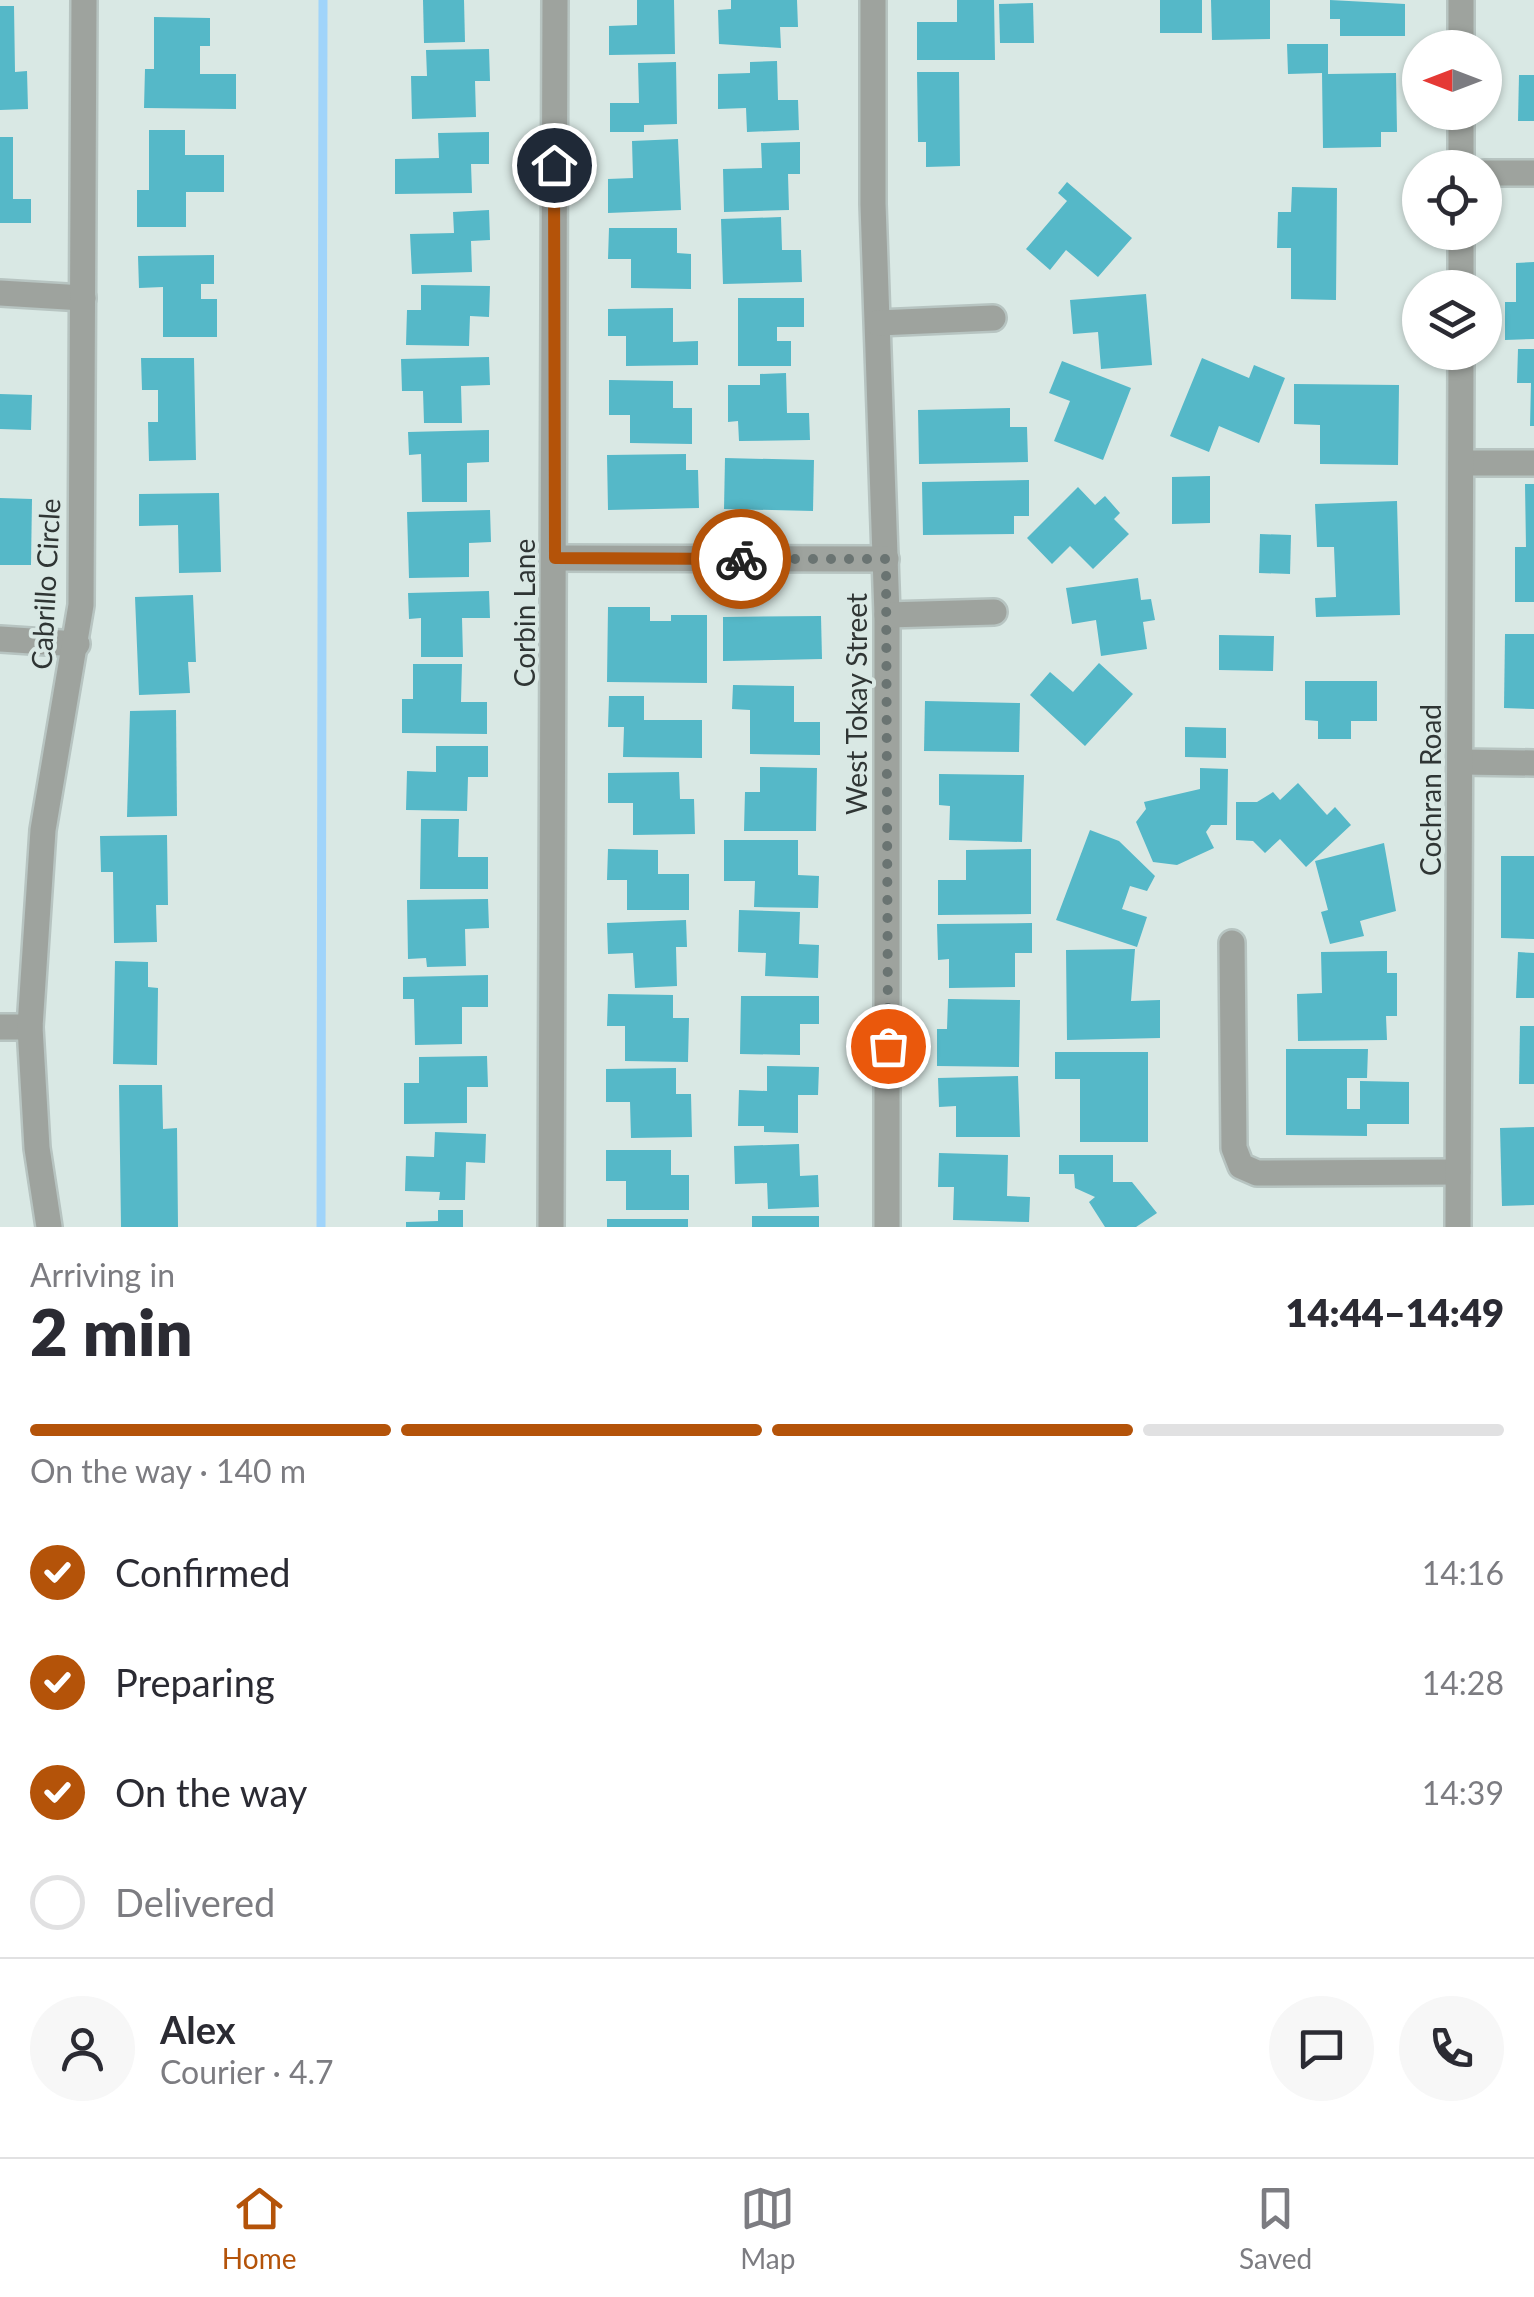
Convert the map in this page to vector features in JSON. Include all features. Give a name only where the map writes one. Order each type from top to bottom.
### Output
[{"type":"street","name":"Cabrillo Circle","points":[[49,1227],[37,1148],[30,1027],[43,830],[77,644],[82,575],[84,0]]},
{"type":"street","name":"Corbin Lane","points":[[551,1227],[554,0]]},
{"type":"street","name":"West Tokay Street","points":[[873,0],[886,559],[887,1227]]},
{"type":"street","points":[[1461,0],[1461,30]]},
{"type":"street","points":[[1502,173],[1534,173]]},
{"type":"street","points":[[0,293],[83,298]]},
{"type":"street","points":[[878,324],[993,318]]},
{"type":"street","name":"Cochran Road","points":[[1458,1227],[1461,370]]},
{"type":"street","points":[[1461,463],[1534,463]]},
{"type":"street","points":[[555,558],[886,559]]},
{"type":"street","points":[[886,615],[994,612]]},
{"type":"street","points":[[0,639],[77,644]]},
{"type":"street","points":[[1462,762],[1534,764]]},
{"type":"street","points":[[1232,943],[1234,1148],[1241,1166],[1257,1173],[1458,1172]]},
{"type":"street","points":[[0,1027],[30,1027]]},
{"type":"building","points":[[423,0],[464,0],[465,42],[424,43]]},
{"type":"building","points":[[637,0],[674,0],[675,54],[609,55],[609,26],[637,25]]},
{"type":"building","points":[[731,0],[797,0],[798,27],[780,27],[781,48],[719,44],[718,10],[731,9]]},
{"type":"building","points":[[957,0],[994,0],[995,60],[917,60],[917,22],[957,22]]},
{"type":"building","points":[[1160,0],[1202,0],[1202,33],[1160,33]]},
{"type":"building","points":[[1211,0],[1270,0],[1270,39],[1212,40]]},
{"type":"building","points":[[1330,0],[1405,4],[1402,36],[1340,36],[1340,19],[1330,19]]},
{"type":"building","points":[[1033,3],[1034,43],[1000,43],[999,4]]},
{"type":"building","points":[[0,6],[14,6],[15,72],[27,71],[28,109],[0,110]]},
{"type":"building","points":[[154,17],[210,18],[210,46],[200,46],[200,74],[236,74],[236,109],[144,108],[145,69],[154,69]]},
{"type":"building","points":[[1287,44],[1328,44],[1328,74],[1396,73],[1397,132],[1381,132],[1381,147],[1323,148],[1322,73],[1288,74]]},
{"type":"building","points":[[489,49],[490,81],[475,81],[476,117],[412,119],[411,76],[427,76],[426,50]]},
{"type":"building","points":[[777,61],[778,100],[798,100],[799,130],[747,132],[746,108],[718,109],[718,74],[750,73],[750,62]]},
{"type":"building","points":[[676,62],[677,124],[644,125],[644,132],[610,132],[610,103],[639,103],[638,63]]},
{"type":"building","points":[[917,72],[959,72],[960,166],[926,167],[926,142],[918,142]]},
{"type":"building","points":[[1519,75],[1534,75],[1534,121],[1518,121]]},
{"type":"building","points":[[149,130],[185,130],[185,155],[224,155],[224,192],[186,192],[186,227],[137,227],[137,190],[149,190]]},
{"type":"building","points":[[489,132],[489,164],[471,164],[472,193],[395,194],[395,159],[439,158],[438,133]]},
{"type":"building","points":[[0,137],[13,137],[13,199],[31,199],[31,223],[0,223]]},
{"type":"building","points":[[678,139],[681,210],[608,213],[608,179],[633,178],[632,141]]},
{"type":"building","points":[[800,142],[800,174],[788,174],[789,210],[724,212],[723,169],[762,168],[761,143]]},
{"type":"building","points":[[1067,182],[1132,238],[1098,277],[1066,250],[1050,270],[1026,249],[1067,201],[1058,193]]},
{"type":"building","points":[[1292,187],[1337,188],[1336,300],[1291,299],[1291,248],[1277,248],[1278,212],[1291,212]]},
{"type":"building","points":[[489,210],[490,240],[471,241],[472,272],[412,274],[410,234],[454,233],[453,212]]},
{"type":"building","points":[[781,217],[782,250],[801,250],[802,282],[723,284],[721,219]]},
{"type":"building","points":[[609,228],[677,228],[677,253],[691,254],[691,289],[631,288],[631,259],[608,259]]},
{"type":"building","points":[[214,255],[214,284],[201,284],[201,299],[217,299],[217,337],[163,337],[163,287],[139,288],[138,256]]},
{"type":"building","points":[[1534,262],[1534,339],[1505,340],[1505,302],[1516,302],[1516,263]]},
{"type":"building","points":[[421,285],[490,286],[489,317],[470,316],[469,346],[406,345],[407,310],[421,310]]},
{"type":"building","points":[[1146,294],[1152,365],[1101,369],[1098,332],[1073,334],[1070,300]]},
{"type":"building","points":[[738,298],[804,298],[804,327],[777,327],[777,341],[791,341],[791,366],[738,366]]},
{"type":"building","points":[[673,308],[673,342],[698,341],[698,365],[626,366],[626,336],[608,336],[608,309]]},
{"type":"building","points":[[1518,349],[1534,349],[1534,426],[1530,426],[1531,383],[1517,383]]},
{"type":"building","points":[[489,357],[490,385],[461,386],[462,423],[424,423],[423,391],[402,391],[401,359]]},
{"type":"building","points":[[141,358],[194,358],[196,460],[149,461],[148,422],[158,422],[158,390],[142,390]]},
{"type":"building","points":[[1202,358],[1249,378],[1254,365],[1285,378],[1259,443],[1219,426],[1209,452],[1170,436]]},
{"type":"building","points":[[1062,361],[1131,388],[1103,460],[1054,441],[1070,401],[1049,393]]},
{"type":"building","points":[[786,373],[787,413],[809,413],[810,440],[739,441],[738,421],[728,422],[728,385],[760,385],[760,374]]},
{"type":"building","points":[[609,380],[673,381],[673,408],[692,408],[692,444],[630,443],[630,415],[609,415]]},
{"type":"building","points":[[1294,384],[1399,385],[1398,465],[1320,464],[1320,425],[1294,424]]},
{"type":"building","points":[[0,394],[32,395],[31,430],[0,429]]},
{"type":"building","points":[[1010,408],[1010,427],[1027,427],[1028,462],[919,464],[918,410]]},
{"type":"building","points":[[489,430],[489,462],[467,463],[467,502],[422,502],[421,454],[409,455],[408,432]]},
{"type":"building","points":[[686,454],[686,470],[698,470],[699,508],[608,510],[607,455]]},
{"type":"building","points":[[725,458],[814,460],[813,511],[724,509]]},
{"type":"building","points":[[1210,476],[1210,523],[1172,524],[1172,477]]},
{"type":"building","points":[[1029,480],[1029,516],[1014,516],[1014,534],[923,535],[922,482]]},
{"type":"building","points":[[1525,484],[1534,484],[1534,602],[1515,602],[1515,547],[1526,547]]},
{"type":"building","points":[[1078,487],[1095,505],[1105,496],[1120,513],[1114,519],[1129,534],[1093,569],[1070,546],[1052,564],[1027,538]]},
{"type":"building","points":[[219,493],[221,572],[179,573],[178,525],[139,526],[139,494]]},
{"type":"building","points":[[0,498],[32,499],[31,565],[0,565]]},
{"type":"building","points":[[1397,501],[1400,615],[1316,617],[1315,598],[1336,597],[1334,547],[1317,547],[1315,504]]},
{"type":"building","points":[[490,510],[491,542],[469,543],[469,577],[409,578],[407,512]]},
{"type":"building","points":[[1260,534],[1291,535],[1290,574],[1259,573]]},
{"type":"building","points":[[1138,578],[1141,600],[1151,599],[1155,620],[1143,622],[1147,649],[1101,656],[1096,620],[1072,624],[1066,588]]},
{"type":"building","points":[[489,591],[490,618],[462,618],[463,657],[421,657],[421,618],[409,619],[408,593]]},
{"type":"building","points":[[193,595],[196,662],[188,662],[190,693],[139,695],[135,597]]},
{"type":"building","points":[[608,607],[650,607],[650,621],[671,621],[671,615],[707,615],[707,683],[607,682]]},
{"type":"building","points":[[821,616],[822,659],[723,661],[723,617]]},
{"type":"building","points":[[1505,634],[1534,634],[1534,709],[1504,708]]},
{"type":"building","points":[[1219,635],[1274,636],[1273,671],[1219,670]]},
{"type":"building","points":[[1099,663],[1133,694],[1085,746],[1030,695],[1050,672],[1073,692]]},
{"type":"building","points":[[413,664],[462,664],[461,702],[487,702],[487,734],[402,733],[402,699],[413,699]]},
{"type":"building","points":[[1305,681],[1377,681],[1377,721],[1351,721],[1351,739],[1318,739],[1318,721],[1305,720]]},
{"type":"building","points":[[733,685],[794,686],[794,722],[820,722],[820,755],[750,754],[750,710],[732,709]]},
{"type":"building","points":[[609,696],[644,696],[644,720],[702,720],[702,758],[623,757],[624,727],[608,727]]},
{"type":"building","points":[[925,701],[1020,703],[1019,752],[924,751]]},
{"type":"building","points":[[176,710],[177,816],[127,817],[130,711]]},
{"type":"building","points":[[1185,727],[1226,728],[1226,758],[1185,757]]},
{"type":"building","points":[[436,746],[488,746],[488,777],[468,777],[467,811],[406,810],[407,771],[436,772]]},
{"type":"building","points":[[760,767],[817,768],[816,831],[744,831],[745,792],[760,792]]},
{"type":"building","points":[[1200,768],[1228,769],[1227,825],[1211,825],[1206,832],[1214,848],[1177,865],[1153,862],[1136,822],[1146,809],[1144,802],[1200,789]]},
{"type":"building","points":[[679,772],[680,799],[694,799],[695,834],[633,835],[633,803],[608,803],[608,773]]},
{"type":"building","points":[[939,774],[1024,775],[1022,842],[949,840],[950,806],[939,805]]},
{"type":"building","points":[[1298,783],[1327,815],[1335,807],[1351,825],[1306,867],[1280,839],[1265,853],[1253,841],[1236,840],[1236,802],[1257,802],[1273,792],[1280,800]]},
{"type":"building","points":[[421,819],[459,819],[458,857],[488,857],[488,889],[420,889]]},
{"type":"building","points":[[1090,830],[1119,841],[1155,876],[1147,891],[1130,886],[1122,909],[1147,917],[1137,947],[1056,920]]},
{"type":"building","points":[[167,835],[168,905],[156,905],[157,942],[114,943],[113,872],[101,872],[100,836]]},
{"type":"building","points":[[724,840],[798,840],[798,875],[819,876],[818,908],[754,907],[755,881],[724,881]]},
{"type":"building","points":[[1384,843],[1396,911],[1360,921],[1364,936],[1330,944],[1321,912],[1328,910],[1315,861]]},
{"type":"building","points":[[608,849],[658,850],[658,874],[689,874],[689,910],[627,910],[627,880],[607,880]]},
{"type":"building","points":[[1031,849],[1031,914],[938,915],[938,880],[966,880],[966,850]]},
{"type":"building","points":[[1501,856],[1534,856],[1534,939],[1501,938]]},
{"type":"building","points":[[488,899],[489,928],[465,929],[466,966],[427,967],[426,958],[408,959],[407,900]]},
{"type":"building","points":[[739,910],[800,912],[799,944],[819,945],[818,978],[765,976],[766,953],[738,952]]},
{"type":"building","points":[[686,920],[687,947],[676,947],[677,986],[635,988],[633,953],[608,954],[607,923]]},
{"type":"building","points":[[1032,923],[1032,953],[1015,953],[1015,987],[949,988],[949,959],[938,960],[937,924]]},
{"type":"building","points":[[1135,949],[1131,1001],[1160,1000],[1160,1038],[1067,1040],[1066,950]]},
{"type":"building","points":[[1387,951],[1387,973],[1397,973],[1397,1016],[1386,1016],[1387,1040],[1298,1041],[1297,994],[1322,993],[1321,952]]},
{"type":"building","points":[[1518,952],[1534,953],[1534,998],[1516,998]]},
{"type":"building","points":[[115,961],[148,962],[148,987],[158,988],[157,1065],[113,1064]]},
{"type":"building","points":[[488,975],[488,1007],[462,1007],[462,1044],[415,1045],[414,999],[403,999],[403,977]]},
{"type":"building","points":[[608,994],[673,995],[673,1018],[689,1018],[688,1062],[625,1061],[625,1026],[607,1026]]},
{"type":"building","points":[[741,996],[819,996],[819,1024],[800,1024],[800,1055],[740,1054]]},
{"type":"building","points":[[948,999],[1020,1000],[1019,1067],[937,1066],[937,1029],[947,1029]]},
{"type":"building","points":[[1520,1026],[1534,1026],[1534,1084],[1519,1084]]},
{"type":"building","points":[[1286,1049],[1368,1049],[1367,1078],[1347,1078],[1347,1109],[1360,1109],[1360,1081],[1409,1082],[1409,1124],[1367,1124],[1367,1136],[1286,1135]]},
{"type":"building","points":[[1055,1052],[1148,1052],[1148,1142],[1080,1142],[1080,1079],[1055,1079]]},
{"type":"building","points":[[487,1056],[488,1087],[467,1087],[467,1123],[404,1124],[404,1083],[419,1083],[419,1057]]},
{"type":"building","points":[[767,1066],[819,1067],[818,1095],[798,1095],[798,1133],[764,1132],[764,1126],[738,1126],[739,1090],[767,1091]]},
{"type":"building","points":[[676,1068],[676,1094],[691,1094],[692,1137],[631,1138],[630,1102],[606,1102],[606,1069]]},
{"type":"building","points":[[1018,1076],[1020,1137],[956,1137],[956,1106],[939,1107],[938,1078]]},
{"type":"building","points":[[119,1085],[162,1085],[163,1129],[177,1128],[178,1227],[121,1227]]},
{"type":"building","points":[[1534,1127],[1534,1205],[1502,1206],[1500,1128]]},
{"type":"building","points":[[435,1132],[486,1134],[485,1163],[466,1162],[465,1200],[439,1200],[440,1192],[405,1191],[406,1156],[434,1157]]},
{"type":"building","points":[[799,1144],[800,1176],[818,1175],[819,1207],[768,1209],[767,1183],[735,1184],[734,1146]]},
{"type":"building","points":[[606,1150],[671,1150],[671,1175],[689,1175],[689,1210],[626,1210],[626,1181],[606,1181]]},
{"type":"building","points":[[939,1153],[1008,1155],[1007,1196],[1030,1197],[1029,1222],[953,1220],[954,1187],[938,1187]]},
{"type":"building","points":[[1059,1155],[1113,1155],[1113,1182],[1132,1182],[1157,1213],[1136,1227],[1105,1227],[1089,1202],[1095,1197],[1075,1188],[1074,1174],[1059,1174]]},
{"type":"building","points":[[438,1210],[463,1210],[463,1227],[406,1227],[406,1222],[438,1221]]},
{"type":"building","points":[[752,1216],[819,1216],[819,1227],[752,1227]]},
{"type":"building","points":[[607,1219],[688,1219],[688,1227],[607,1227]]},
{"type":"waterway","points":[[321,1227],[323,0]]},
{"type":"way so far","points":[[741,559],[886,559],[888,1046]]},
{"type":"route","points":[[554,165],[555,558],[741,559]]}]
